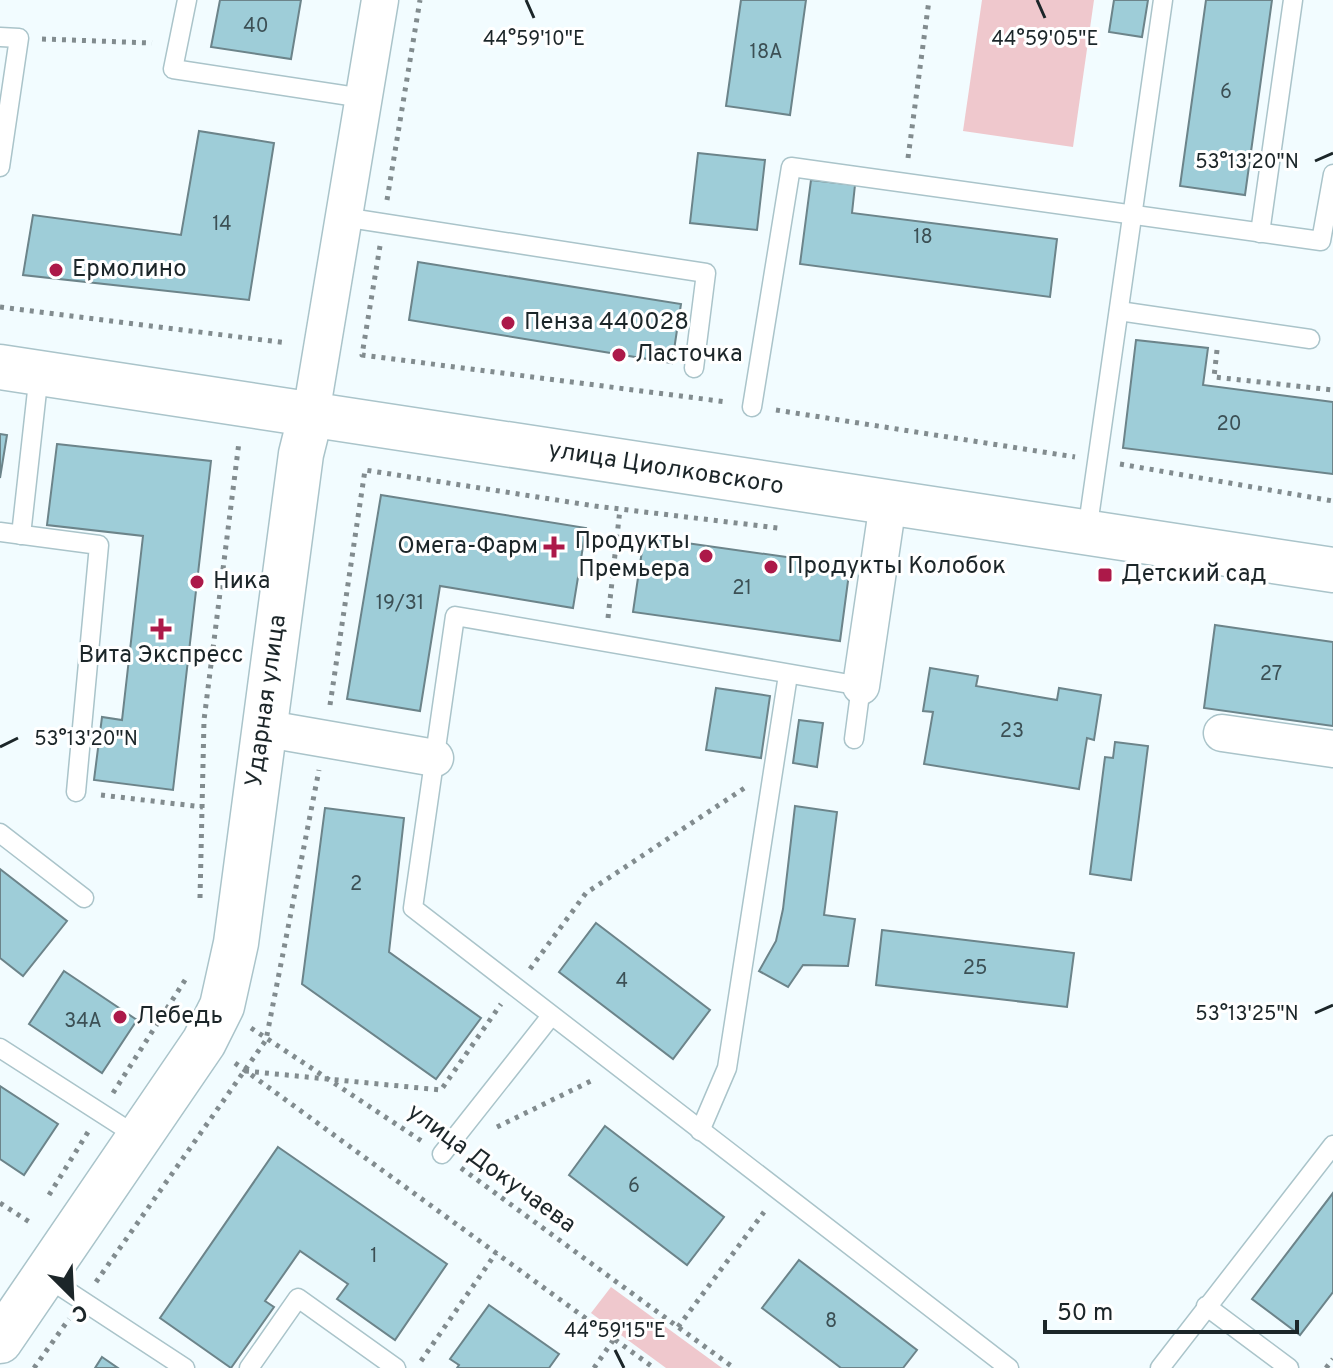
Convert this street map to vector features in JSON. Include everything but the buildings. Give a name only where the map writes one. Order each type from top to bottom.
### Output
[{"type":"main road","name":"улица Циолковского","points":[[19,370],[1333,570]]},
{"type":"main road","name":"Ударная улица","points":[[0,1341],[140,1138],[213,1024],[236,943],[262,728],[301,454],[311,414]]},
{"type":"street","name":"Ударная улица","points":[[311,414],[380,0]]},
{"type":"street","points":[[861,686],[888,503]]},
{"type":"street","points":[[262,728],[435,758]]},
{"type":"street","points":[[1222,733],[1333,749]]},
{"type":"lane","points":[[187,0],[173,69],[363,98]]},
{"type":"lane","points":[[1087,533],[1163,0]]},
{"type":"lane","points":[[1260,233],[1293,0]]},
{"type":"lane","points":[[0,167],[9,37]]},
{"type":"lane","points":[[752,407],[791,167],[1321,241],[1333,174]]},
{"type":"lane","points":[[343,217],[706,273],[694,368]]},
{"type":"lane","points":[[1119,311],[1310,339]]},
{"type":"lane","points":[[19,370],[21,535]]},
{"type":"lane","points":[[0,532],[99,545],[76,792]]},
{"type":"lane","points":[[854,739],[861,686],[455,616],[413,908],[1009,1368]]},
{"type":"lane","points":[[700,1131],[727,1068],[788,675]]},
{"type":"lane","points":[[0,833],[84,898]]},
{"type":"lane","points":[[442,1154],[551,1016]]},
{"type":"lane","points":[[0,1048],[140,1138]]},
{"type":"lane","points":[[1160,1368],[1333,1145]]},
{"type":"lane","points":[[46,1277],[185,1368]]},
{"type":"lane","points":[[249,1368],[298,1298],[396,1368]]},
{"type":"lane","points":[[1206,1306],[1289,1368]]},
{"type":"path","points":[[420,0],[362,355],[752,407],[1097,460],[1333,501]]},
{"type":"path","points":[[905,184],[929,0]]},
{"type":"path","points":[[9,37],[177,45]]},
{"type":"path","points":[[0,307],[288,343]]},
{"type":"path","points":[[1218,344],[1214,377],[1333,390]]},
{"type":"path","points":[[200,900],[204,720],[239,443]]},
{"type":"path","points":[[605,643],[620,509]]},
{"type":"path","points":[[76,792],[203,807]]},
{"type":"path","points":[[46,1199],[190,972]]},
{"type":"path","points":[[213,1024],[245,1071],[654,1368]]},
{"type":"path","name":"улица Докучаева","points":[[213,1024],[266,1040],[442,1154],[734,1368]]},
{"type":"path","points":[[442,1154],[618,1068]]},
{"type":"path","points":[[34,1368],[245,1071]]},
{"type":"path","points":[[678,1327],[780,1192]]},
{"type":"path","points":[[0,1203],[31,1223]]},
{"type":"path","points":[[23,1236],[39,1211]]},
{"type":"path","points":[[416,1368],[496,1253]]},
{"type":"path","points":[[594,1368],[615,1339]]},
{"type":"path","points":[[1326,1368],[1333,1359]]},
{"type":"shaded area","points":[[982,0],[1094,0],[1073,147],[963,131]]},
{"type":"shaded area","points":[[611,1287],[722,1368],[666,1368],[591,1313]]},
{"type":"place","name":"Ермолино","points":[[56,270]]},
{"type":"place","name":"Пенза 440028","points":[[508,323]]},
{"type":"place","name":"Ласточка","points":[[619,355]]},
{"type":"place","name":"Омега-Фарм","points":[[554,547]]},
{"type":"place","name":"Продукты Премьера","points":[[706,556]]},
{"type":"place","name":"Продукты Колобок","points":[[771,567]]},
{"type":"place","name":"Детский сад","points":[[1105,575]]},
{"type":"place","name":"Ника","points":[[197,582]]},
{"type":"place","name":"Вита Экспресс","points":[[161,629]]},
{"type":"place","name":"Лебедь","points":[[120,1017]]}]
